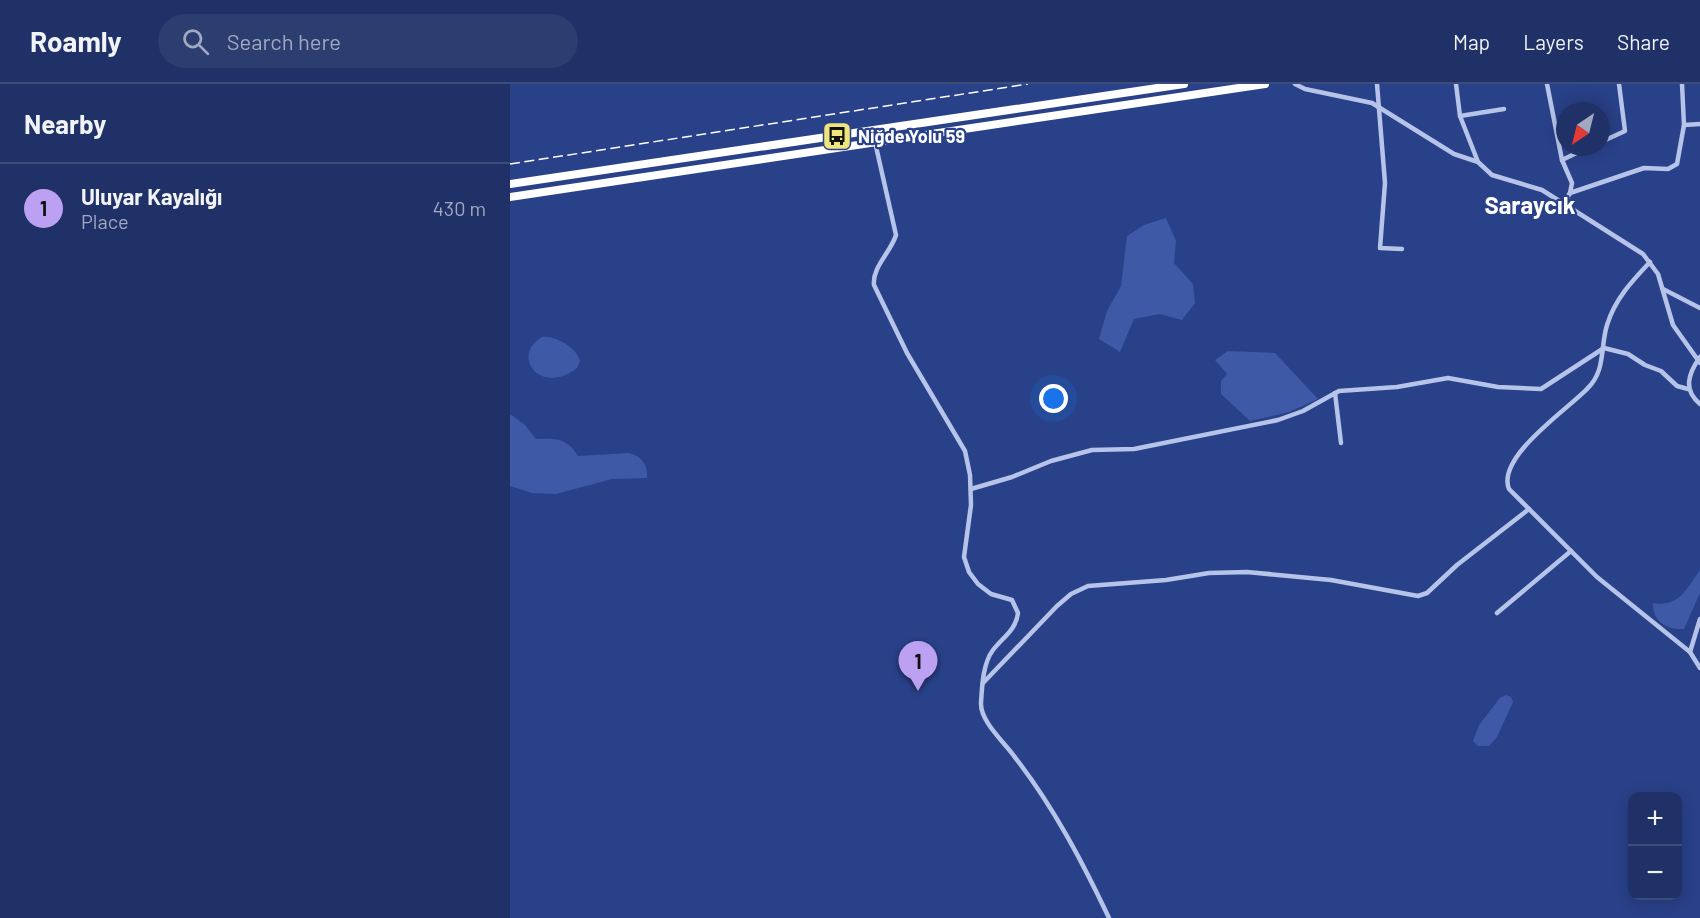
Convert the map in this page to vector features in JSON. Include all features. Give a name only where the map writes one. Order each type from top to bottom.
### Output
[{"type":"highway","points":[[510,184],[1184,84]]},
{"type":"highway","points":[[510,197],[1265,84]]},
{"type":"street","points":[[1295,84],[1305,89],[1364,100],[1454,154],[1478,162],[1492,175],[1534,187],[1650,261],[1663,290],[1673,325],[1699,361],[1688,389]]},
{"type":"street","points":[[1377,84],[1385,183],[1380,248],[1402,249]]},
{"type":"street","points":[[1456,84],[1461,116],[1478,162]]},
{"type":"street","points":[[1547,84],[1562,160],[1572,183],[1570,193],[1563,205]]},
{"type":"street","points":[[1610,138],[1625,131],[1619,84]]},
{"type":"street","points":[[1570,193],[1644,168],[1674,167],[1679,160],[1684,125],[1682,84]]},
{"type":"street","points":[[1461,116],[1504,109]]},
{"type":"street","points":[[1684,125],[1700,124]]},
{"type":"street","points":[[874,142],[896,235],[874,276],[874,285],[908,353],[965,451],[971,505],[964,545],[969,572],[978,584],[992,594],[1012,600],[1018,612],[1014,626],[994,649],[986,663],[980,706],[984,716],[1036,784],[1086,867],[1109,918]]},
{"type":"street","points":[[1562,160],[1570,156]]},
{"type":"street","points":[[1650,261],[1616,302],[1607,326],[1602,365],[1589,388],[1545,424],[1508,472],[1509,489],[1597,577],[1690,652],[1700,668]]},
{"type":"street","points":[[1663,290],[1700,308]]},
{"type":"street","points":[[970,489],[1092,450],[1134,449],[1278,420],[1303,411],[1340,391],[1397,387],[1448,378],[1498,387],[1541,390],[1604,348],[1628,354],[1645,365],[1661,371],[1677,386],[1688,389],[1700,404]]},
{"type":"street","points":[[1335,393],[1341,443]]},
{"type":"street","points":[[984,683],[1057,606],[1071,594],[1088,586],[1166,580],[1209,573],[1247,573],[1331,580],[1418,596],[1427,593],[1457,565],[1529,509]]},
{"type":"street","points":[[1497,613],[1571,551]]},
{"type":"street","points":[[1690,652],[1700,619]]},
{"type":"shaded area","points":[[1166,218],[1176,241],[1174,263],[1193,284],[1195,303],[1182,320],[1160,314],[1134,319],[1120,352],[1099,339],[1107,311],[1121,286],[1127,236],[1144,225]]},
{"type":"shaded area","points":[[542,337],[559,340],[575,351],[580,361],[577,368],[564,376],[551,378],[541,376],[534,370],[529,362],[529,354],[533,345]]},
{"type":"shaded area","points":[[1228,351],[1275,353],[1318,399],[1289,412],[1250,421],[1221,394],[1221,381],[1227,374],[1215,360]]},
{"type":"shaded area","points":[[510,414],[525,425],[536,439],[565,442],[578,456],[634,454],[643,462],[647,478],[612,479],[556,494],[532,493],[510,486]]},
{"type":"shaded area","points":[[1700,570],[1700,593],[1684,629],[1666,626],[1655,615],[1653,603],[1662,604],[1676,600]]},
{"type":"shaded area","points":[[1506,695],[1511,697],[1513,702],[1497,737],[1489,746],[1478,746],[1473,741],[1479,725],[1500,698]]},
{"type":"railway","points":[[510,164],[1028,84]]},
{"type":"place","name":"Niğde Yolu 59","points":[[837,136]]},
{"type":"place","name":"Uluyar Kayalığı","points":[[918,691]]},
{"type":"district","name":"Saraycık","points":[[1530,204]]}]
